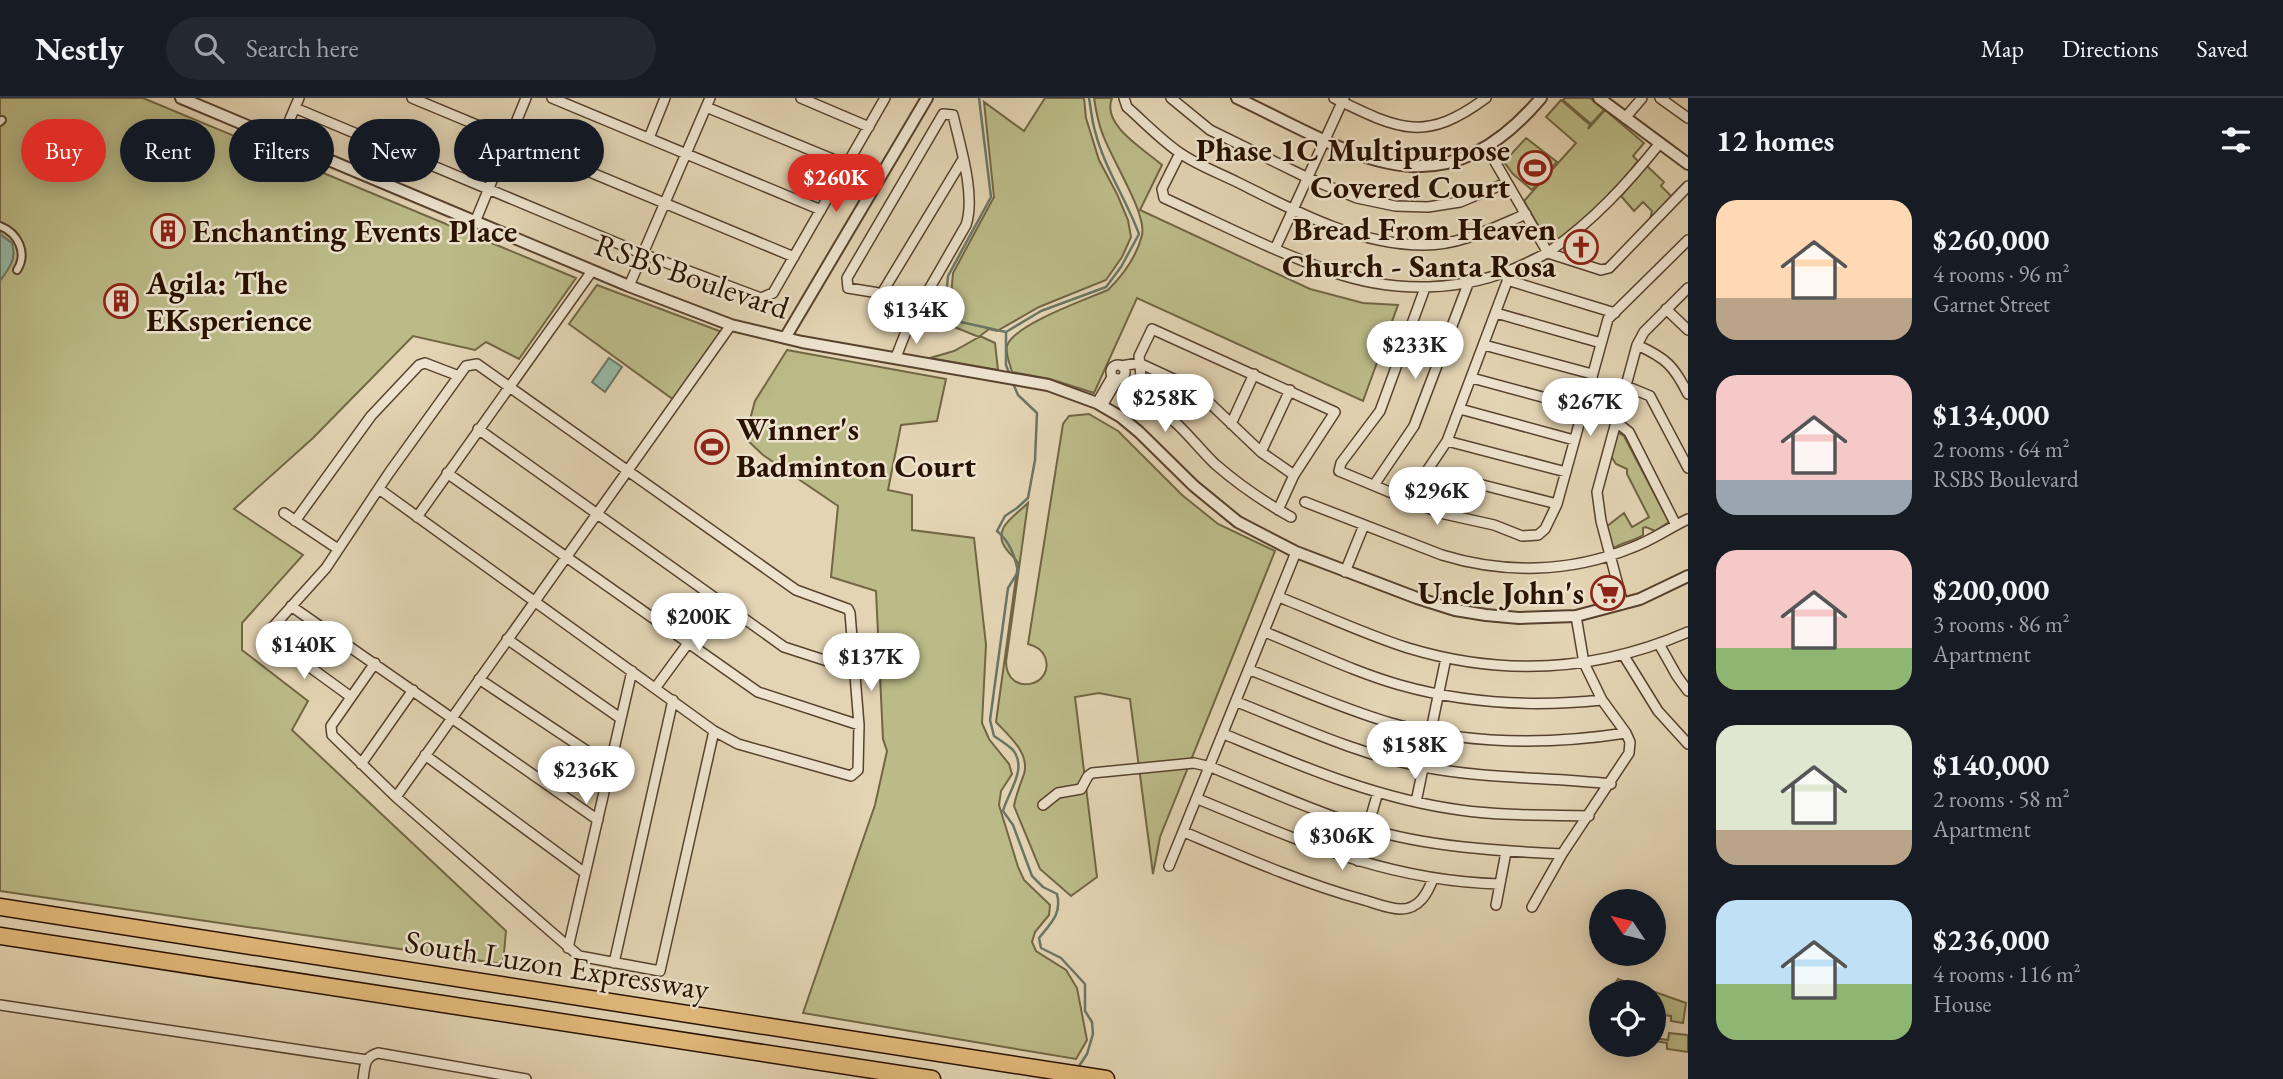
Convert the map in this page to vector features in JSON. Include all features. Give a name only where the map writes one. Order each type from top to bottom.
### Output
[{"type":"highway","name":"South Luzon Expressway","points":[[0,907],[1099,1078]]},
{"type":"highway","name":"South Luzon Expressway","points":[[0,936],[932,1079]]},
{"type":"street","name":"RSBS Boulevard","points":[[181,98],[231,119]]},
{"type":"street","points":[[290,119],[299,98]]},
{"type":"street","points":[[412,98],[462,119]]},
{"type":"street","points":[[517,119],[526,98]]},
{"type":"street","points":[[552,98],[821,209]]},
{"type":"street","points":[[649,138],[665,98]]},
{"type":"street","points":[[801,98],[869,127]]},
{"type":"street","points":[[295,108],[643,254],[761,299],[772,293],[885,98]]},
{"type":"street","points":[[785,338],[815,276],[828,263],[927,98]]},
{"type":"street","points":[[1171,98],[1210,130],[1308,178],[1357,198],[1395,206],[1428,207],[1460,202],[1506,183]]},
{"type":"street","points":[[1237,98],[1325,140],[1380,162],[1409,167],[1430,166],[1456,160],[1487,148],[1520,122],[1541,98]]},
{"type":"street","points":[[1275,249],[1325,140],[1340,99],[1386,123],[1410,128],[1449,121],[1465,114],[1486,98]]},
{"type":"street","points":[[1599,98],[1688,164]]},
{"type":"street","points":[[1625,118],[1642,98]]},
{"type":"street","points":[[1660,98],[1688,118]]},
{"type":"street","points":[[1124,99],[1127,107],[1180,153],[1293,210],[1349,233],[1423,245],[1446,243],[1480,233],[1526,214]]},
{"type":"street","points":[[629,286],[708,103],[847,165]]},
{"type":"street","points":[[896,357],[909,324],[970,216],[963,159],[953,115],[943,114],[847,278],[848,288],[922,300]]},
{"type":"street","points":[[1180,153],[1163,189],[1164,198],[1332,272],[1385,284],[1425,289],[1509,276],[1548,253],[1614,198],[1660,143]]},
{"type":"street","points":[[1487,148],[1548,253],[1601,270],[1609,268],[1688,186]]},
{"type":"street","points":[[882,293],[963,159]]},
{"type":"street","name":"RSBS Boulevard","points":[[334,162],[592,271],[732,325],[785,338],[1048,384],[1099,405],[1139,432],[1217,507],[1238,522],[1296,552],[1455,610],[1519,618],[1576,616],[1640,599],[1688,576]]},
{"type":"street","points":[[604,178],[794,257]]},
{"type":"street","points":[[475,222],[492,182]]},
{"type":"street","points":[[0,226],[11,232],[21,247],[22,259],[17,270]]},
{"type":"street","points":[[1425,289],[1380,411],[1339,467],[1342,473],[1453,517],[1494,525],[1529,537],[1538,535],[1545,529],[1557,504],[1608,319],[1688,240]]},
{"type":"street","points":[[417,517],[592,271]]},
{"type":"street","points":[[1509,276],[1615,313]]},
{"type":"street","points":[[1408,499],[1447,441],[1509,276]]},
{"type":"street","points":[[1374,485],[1414,426],[1468,284]]},
{"type":"street","points":[[1623,604],[1597,505],[1597,492],[1637,345],[1644,332],[1688,288]]},
{"type":"street","points":[[1666,309],[1688,330]]},
{"type":"street","points":[[1496,313],[1601,343]]},
{"type":"street","points":[[396,797],[732,325]]},
{"type":"street","points":[[1278,510],[1294,475],[1335,412],[1152,330],[1139,356],[1143,367],[1143,397],[1178,425],[1223,470],[1278,510],[1291,517]]},
{"type":"street","points":[[1484,345],[1592,374]]},
{"type":"street","points":[[1637,345],[1667,361],[1676,370],[1688,394]]},
{"type":"street","points":[[295,521],[371,416],[419,365],[425,363],[459,376]]},
{"type":"street","points":[[351,697],[274,641],[271,629],[326,568],[379,489],[466,366],[477,363],[796,590],[848,610],[859,725],[858,770],[851,775],[738,744],[714,731],[379,489]]},
{"type":"street","points":[[1099,405],[1119,374],[1143,367],[1195,389],[1261,452],[1294,475]]},
{"type":"street","points":[[1231,424],[1254,374]]},
{"type":"street","points":[[1472,377],[1583,408]]},
{"type":"street","points":[[1626,386],[1650,396],[1688,468]]},
{"type":"street","points":[[1261,452],[1290,390]]},
{"type":"street","points":[[1460,409],[1574,440]]},
{"type":"street","points":[[1616,422],[1629,432],[1676,525]]},
{"type":"street","points":[[478,429],[784,647],[855,670]]},
{"type":"street","points":[[1447,441],[1566,472]]},
{"type":"street","points":[[1428,471],[1557,504]]},
{"type":"street","points":[[447,473],[758,692],[859,725]]},
{"type":"street","points":[[1305,502],[1442,555],[1483,566],[1507,569],[1563,567],[1609,556],[1634,547],[1688,519]]},
{"type":"street","points":[[284,513],[338,550]]},
{"type":"street","points":[[1346,572],[1364,525]]},
{"type":"street","points":[[1170,866],[1296,552]]},
{"type":"street","points":[[1279,597],[1384,640],[1446,658],[1501,666],[1562,667],[1624,656],[1688,632]]},
{"type":"street","points":[[656,687],[719,601]]},
{"type":"street","points":[[291,606],[598,820]]},
{"type":"street","points":[[1532,907],[1562,854],[1611,784],[1629,753],[1630,743],[1626,733],[1602,699],[1584,663],[1576,616]]},
{"type":"street","points":[[1265,632],[1370,675],[1438,695],[1496,704],[1529,705],[1602,699]]},
{"type":"street","points":[[507,639],[620,718]]},
{"type":"street","points":[[1659,645],[1688,691]]},
{"type":"street","points":[[1624,656],[1658,711],[1688,744]]},
{"type":"street","points":[[1416,802],[1446,658]]},
{"type":"street","points":[[375,663],[331,726],[332,735],[396,797],[579,956],[660,971],[714,731]]},
{"type":"street","points":[[1250,670],[1391,723],[1430,732],[1522,742],[1587,739],[1626,733]]},
{"type":"street","points":[[568,948],[632,671]]},
{"type":"street","points":[[479,679],[611,768]]},
{"type":"street","points":[[361,764],[413,690]]},
{"type":"street","points":[[614,963],[673,700]]},
{"type":"street","points":[[1237,702],[1342,744],[1423,767],[1467,774],[1561,778],[1611,784]]},
{"type":"street","points":[[1224,734],[1328,777],[1416,802],[1461,810],[1589,816]]},
{"type":"street","points":[[425,755],[585,873]]},
{"type":"street","points":[[1043,805],[1058,793],[1081,789],[1092,773],[1194,763],[1211,767],[1368,829],[1432,842],[1507,852],[1562,854]]},
{"type":"street","points":[[1358,861],[1378,792]]},
{"type":"street","points":[[1198,799],[1301,842],[1399,873],[1433,879],[1499,884]]},
{"type":"street","points":[[1184,832],[1287,875],[1399,909],[1411,907],[1426,897],[1433,879]]},
{"type":"street","points":[[1496,905],[1507,852]]},
{"type":"street","points":[[0,1005],[367,1060]]},
{"type":"street","points":[[363,1079],[369,1055],[378,1053],[480,1075],[526,1079]]},
{"type":"shaded area","points":[[0,98],[143,98],[194,119],[120,119],[120,182],[215,182],[215,128],[229,134],[229,182],[334,182],[334,177],[576,278],[519,359],[486,342],[475,350],[413,336],[313,438],[234,509],[303,555],[242,623],[242,650],[308,701],[292,730],[506,931],[503,964],[0,891]]},
{"type":"shaded area","points":[[1045,98],[1084,98],[1086,118],[1099,160],[1128,220],[1131,237],[1122,257],[1106,280],[1039,307],[997,331],[989,329],[980,336],[995,343],[998,370],[930,358],[954,351],[979,337],[942,322],[939,314],[950,308],[953,273],[994,197],[984,102],[1024,131]]},
{"type":"shaded area","points":[[1094,98],[1112,98],[1110,108],[1118,127],[1162,165],[1140,210],[1310,289],[1363,303],[1398,305],[1363,401],[1137,298],[1094,393],[1050,379],[1012,372],[1007,346],[1012,338],[1036,321],[1108,290],[1128,265],[1140,243],[1142,226],[1139,214],[1103,135]]},
{"type":"shaded area","points":[[1590,98],[1604,110],[1591,124],[1563,100]]},
{"type":"shaded area","points":[[1561,100],[1590,125],[1588,129],[1605,110],[1644,143],[1633,156],[1638,161],[1610,195],[1589,217],[1553,243],[1546,239],[1524,201],[1576,143],[1546,117]]},
{"type":"shaded area","name":"Phase 1C Multipurpose Covered Court","points":[[1526,138],[1557,162],[1532,190],[1513,174],[1504,162]]},
{"type":"shaded area","points":[[1647,166],[1664,182],[1661,186],[1673,198],[1650,219],[1652,211],[1643,202],[1634,211],[1621,196]]},
{"type":"shaded area","points":[[0,234],[12,243],[14,254],[0,281]]},
{"type":"shaded area","points":[[597,285],[722,332],[674,400],[569,324]]},
{"type":"shaded area","points":[[787,350],[946,379],[937,421],[901,425],[888,490],[912,495],[912,530],[974,538],[986,645],[982,723],[989,739],[1009,764],[1012,774],[1001,791],[999,805],[1018,867],[1024,880],[1050,905],[1049,915],[1035,932],[1032,942],[1036,951],[1066,970],[1077,988],[1087,1040],[1076,1059],[803,1013],[875,805],[887,751],[883,739],[876,591],[831,577],[838,506],[763,455],[745,438],[755,401]]},
{"type":"shaded area","points":[[609,358],[622,367],[605,392],[592,382]]},
{"type":"shaded area","points":[[1153,387],[1178,397],[1173,410],[1147,399]]},
{"type":"shaded area","points":[[1089,414],[1118,431],[1182,495],[1218,524],[1275,551],[1160,837],[1153,874],[1130,699],[1099,693],[1075,697],[1097,877],[1071,896],[1040,869],[1014,806],[1024,774],[1024,759],[1017,745],[996,722],[1018,563],[1007,550],[1001,536],[1006,524],[1028,503],[1006,662],[1008,673],[1014,680],[1030,684],[1044,675],[1047,667],[1042,652],[1028,644],[1063,424],[1069,416]]},
{"type":"shaded area","points":[[1617,432],[1624,436],[1669,522],[1655,531],[1643,528],[1643,535],[1612,549],[1606,527],[1624,513],[1632,527],[1649,517],[1627,469],[1616,464],[1609,453]]},
{"type":"shaded area","points":[[1666,996],[1686,1003],[1683,1023],[1671,1021],[1671,1016],[1666,1015]]},
{"type":"shaded area","points":[[1669,1033],[1688,1035],[1688,1052],[1667,1049]]},
{"type":"waterway","points":[[979,98],[991,197],[948,276],[945,307],[947,319],[1006,332]]},
{"type":"waterway","points":[[1010,375],[1006,365],[1006,332],[1041,311],[1106,287],[1121,267],[1139,234],[1099,144],[1089,98]]},
{"type":"waterway","points":[[1012,381],[1018,395],[1037,413],[1035,460],[1028,498],[1005,516],[997,531],[1011,550],[1018,572],[1008,588],[990,720],[994,736],[1013,750],[1017,757],[1018,773],[1003,811],[1013,825],[1032,876],[1043,887],[1057,894],[1057,913],[1039,938],[1041,948],[1061,958],[1085,984],[1085,1011],[1092,1022],[1093,1034],[1087,1054],[1077,1069]]},
{"type":"place","name":"Phase 1C Multipurpose Covered Court","points":[[1535,168]]},
{"type":"place","name":"Enchanting Events Place","points":[[168,231]]},
{"type":"place","name":"Bread From Heaven Church - Santa Rosa","points":[[1581,247]]},
{"type":"place","name":"Agila: The EKsperience","points":[[121,301]]},
{"type":"place","name":"Winner's Badminton Court","points":[[712,447]]},
{"type":"place","name":"Uncle John's","points":[[1608,593]]}]
